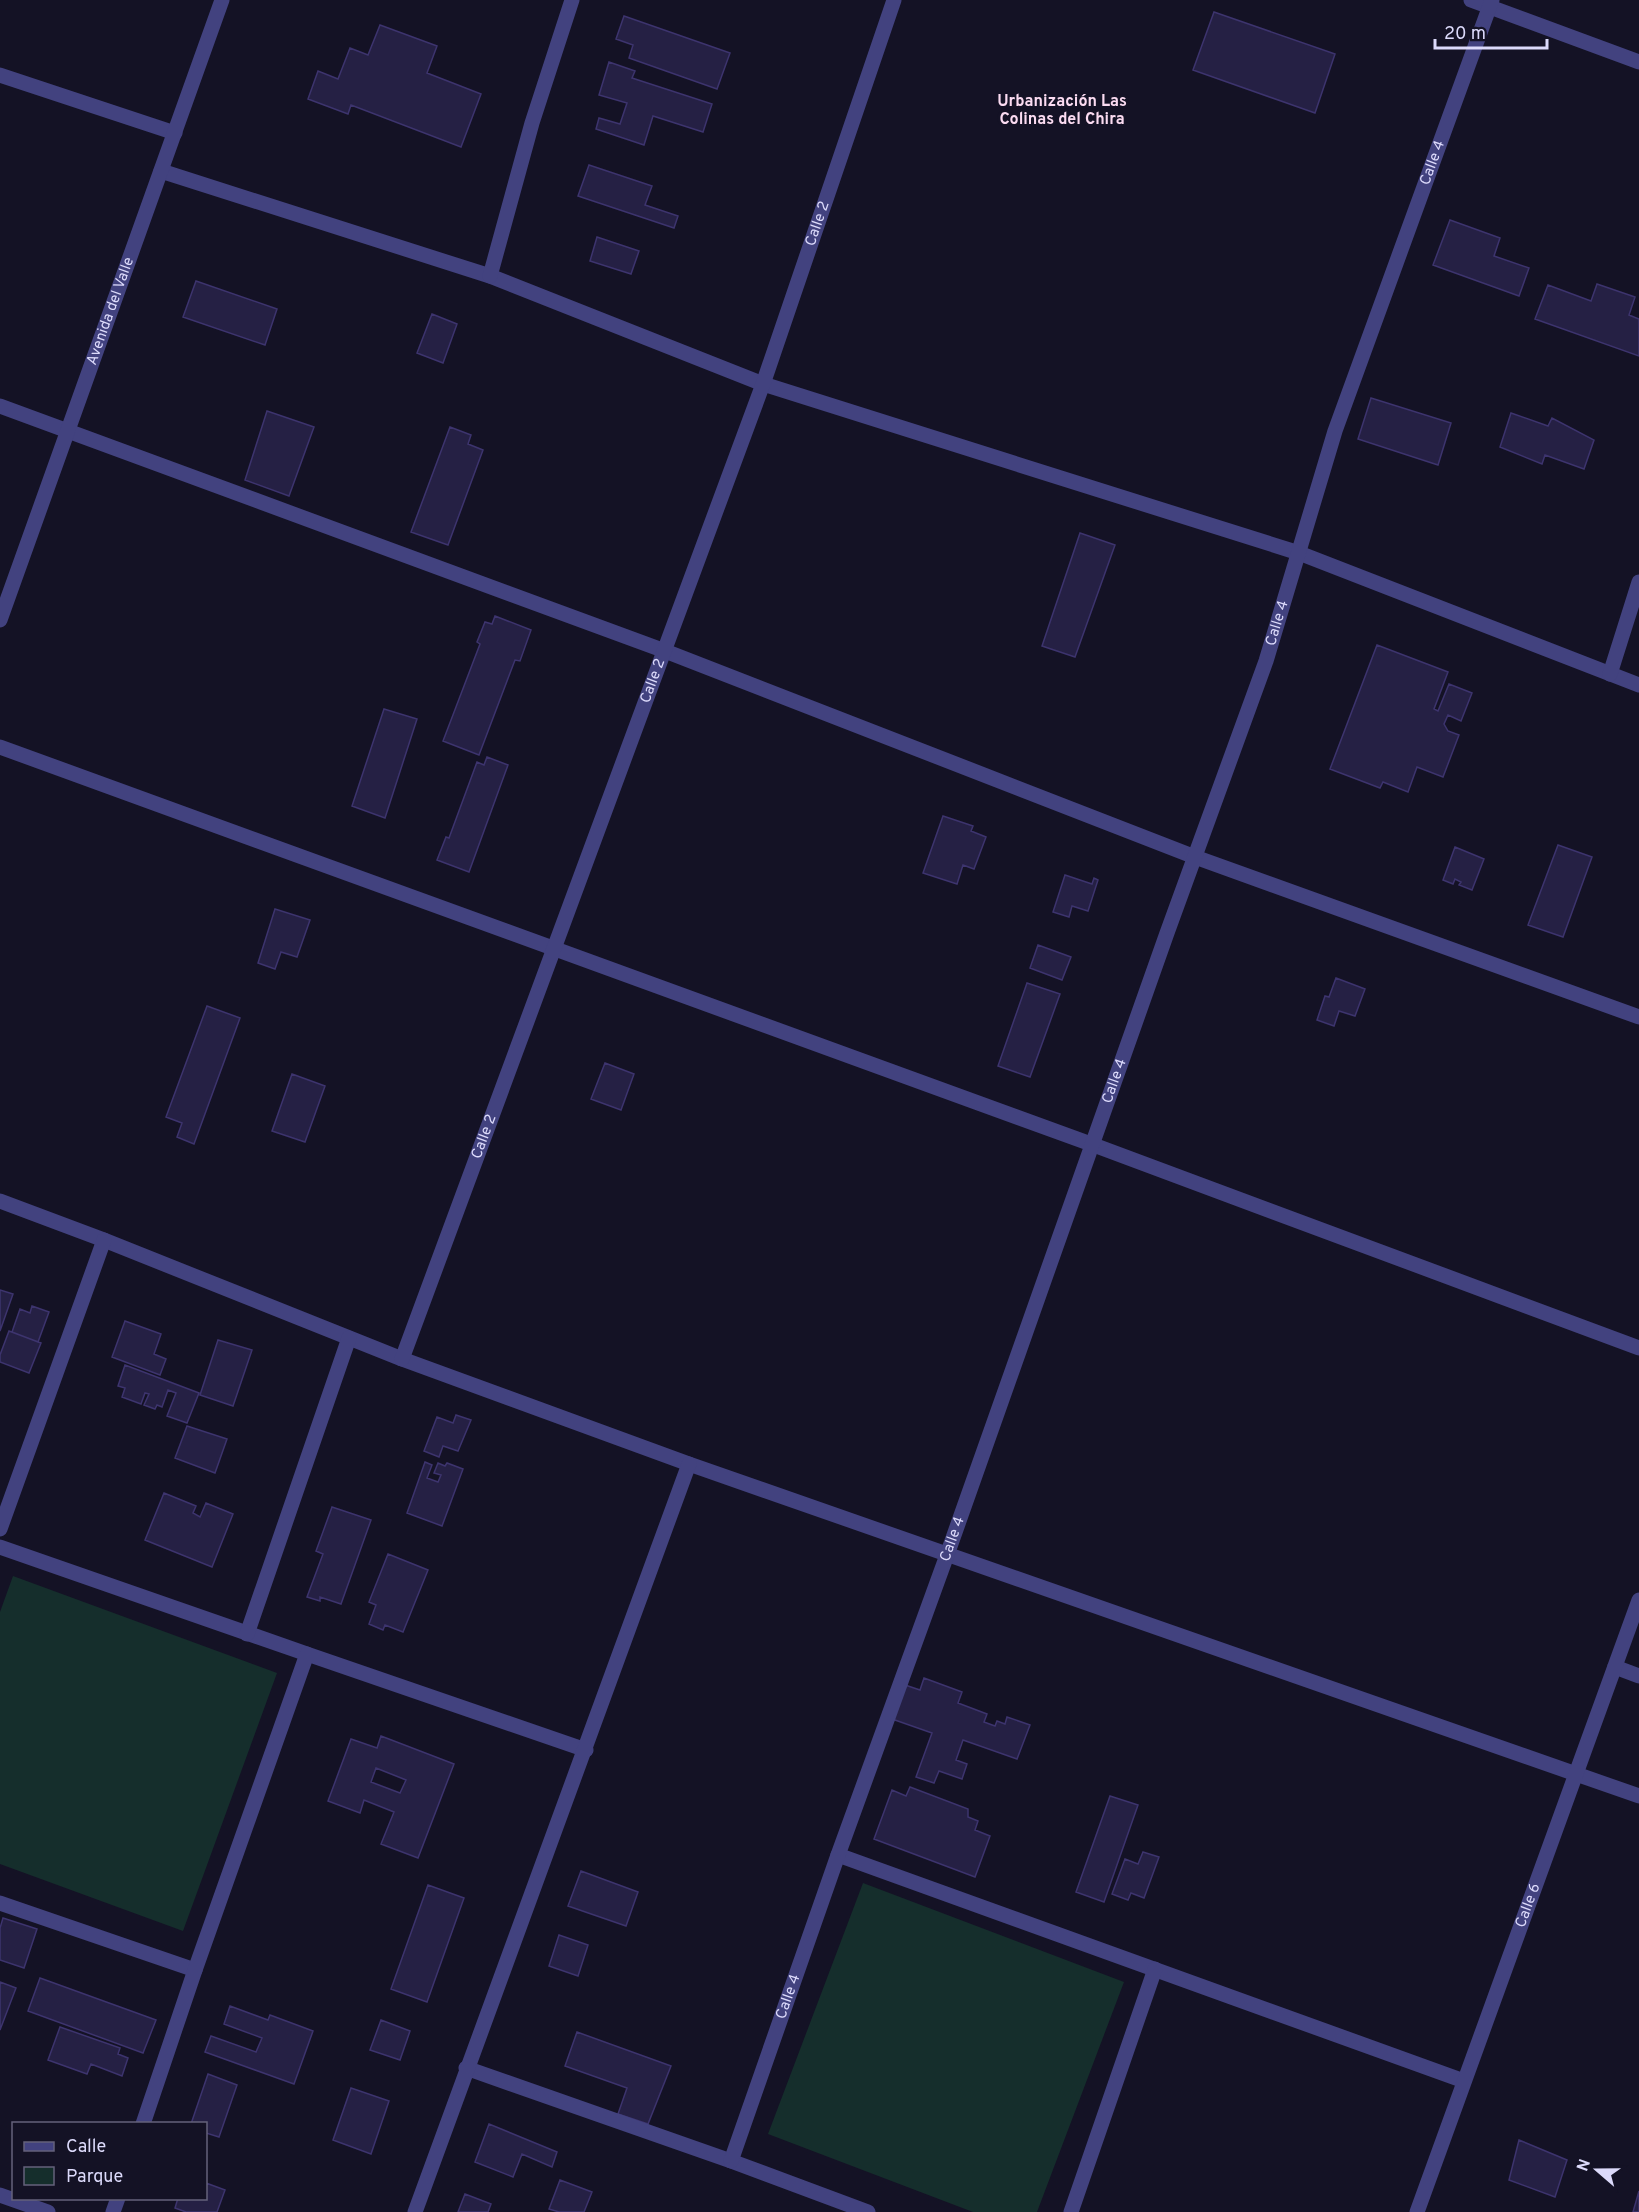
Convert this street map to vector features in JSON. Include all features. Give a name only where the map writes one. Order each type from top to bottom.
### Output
[{"type":"street","name":"Avenida del Valle","points":[[0,620],[222,0]]},
{"type":"street","points":[[490,276],[532,123],[572,0]]},
{"type":"street","name":"Calle 2","points":[[402,1359],[763,384],[894,0]]},
{"type":"street","points":[[1471,0],[1491,3],[1639,62]]},
{"type":"street","name":"Calle 4","points":[[731,2161],[1091,1144],[1266,661],[1335,431],[1491,3]]},
{"type":"street","points":[[0,75],[175,133]]},
{"type":"street","points":[[161,171],[490,276],[763,384],[1299,553],[1639,685]]},
{"type":"street","points":[[0,406],[665,651],[1195,857],[1639,1017]]},
{"type":"street","points":[[1610,674],[1639,582]]},
{"type":"street","points":[[0,747],[1091,1144],[1639,1348]]},
{"type":"street","points":[[0,1201],[402,1359],[689,1464],[1639,1796]]},
{"type":"street","points":[[0,1529],[104,1240]]},
{"type":"street","points":[[247,1635],[349,1338]]},
{"type":"street","points":[[415,2212],[689,1464]]},
{"type":"street","points":[[0,1547],[247,1635],[586,1750]]},
{"type":"street","name":"Calle 6","points":[[1417,2212],[1639,1600]]},
{"type":"street","points":[[144,2122],[307,1654]]},
{"type":"street","points":[[1615,1667],[1639,1676]]},
{"type":"street","points":[[838,1855],[1464,2082]]},
{"type":"street","points":[[0,1903],[195,1970]]},
{"type":"street","points":[[1071,2212],[1155,1970]]},
{"type":"street","points":[[466,2068],[731,2161],[868,2212]]},
{"type":"street","points":[[14,2200],[48,2212]]},
{"type":"green space","points":[[13,1576],[277,1673],[183,1931],[0,1864],[0,1612]]},
{"type":"green space","points":[[863,1883],[1124,1982],[1037,2212],[973,2212],[768,2134]]},
{"type":"building","points":[[1214,12],[1335,54],[1315,113],[1193,70]]},
{"type":"building","points":[[624,16],[730,53],[717,89],[629,58],[633,45],[616,39]]},
{"type":"building","points":[[380,25],[437,46],[427,73],[481,94],[461,147],[351,105],[348,114],[308,99],[318,71],[338,79],[350,48],[368,55]]},
{"type":"building","points":[[609,62],[635,71],[632,78],[712,104],[703,132],[653,116],[644,145],[596,129],[599,118],[620,124],[627,103],[599,95]]},
{"type":"building","points":[[589,165],[652,186],[645,205],[678,216],[674,228],[578,196]]},
{"type":"building","points":[[1450,220],[1500,238],[1494,256],[1529,268],[1519,296],[1433,265]]},
{"type":"building","points":[[597,237],[639,251],[631,274],[590,261]]},
{"type":"building","points":[[196,281],[277,309],[265,345],[183,317]]},
{"type":"building","points":[[1597,284],[1635,297],[1629,315],[1639,319],[1639,356],[1535,319],[1548,285],[1591,301]]},
{"type":"building","points":[[432,314],[457,324],[443,363],[417,353]]},
{"type":"building","points":[[1371,398],[1451,423],[1438,465],[1358,439]]},
{"type":"building","points":[[267,411],[314,427],[289,496],[245,480]]},
{"type":"building","points":[[1511,413],[1548,426],[1552,418],[1594,440],[1584,469],[1545,455],[1542,464],[1500,447]]},
{"type":"building","points":[[450,427],[471,435],[468,444],[483,450],[448,545],[411,532]]},
{"type":"building","points":[[1080,533],[1115,545],[1075,657],[1042,646]]},
{"type":"building","points":[[495,616],[531,630],[520,661],[515,660],[479,755],[443,741],[480,644],[477,642],[485,622],[492,624]]},
{"type":"building","points":[[1377,645],[1448,672],[1434,709],[1438,711],[1449,684],[1472,693],[1461,721],[1448,715],[1444,724],[1448,731],[1459,735],[1443,777],[1417,767],[1408,792],[1383,782],[1380,788],[1330,769]]},
{"type":"building","points":[[384,709],[417,719],[385,818],[352,806]]},
{"type":"building","points":[[487,757],[508,765],[469,872],[437,860],[446,837],[449,838],[477,762],[484,765]]},
{"type":"building","points":[[943,816],[973,826],[971,831],[986,837],[974,869],[963,865],[957,884],[923,873]]},
{"type":"building","points":[[1558,845],[1592,857],[1563,937],[1528,925]]},
{"type":"building","points":[[1455,847],[1484,859],[1472,890],[1459,885],[1461,882],[1455,879],[1453,884],[1443,880]]},
{"type":"building","points":[[1065,875],[1092,884],[1094,878],[1098,880],[1088,911],[1072,906],[1069,917],[1053,912]]},
{"type":"building","points":[[275,909],[310,920],[297,957],[281,952],[275,969],[258,963]]},
{"type":"building","points":[[1038,945],[1071,957],[1062,980],[1030,968]]},
{"type":"building","points":[[1336,978],[1365,989],[1355,1016],[1339,1011],[1334,1026],[1317,1020],[1325,996],[1329,997]]},
{"type":"building","points":[[1027,983],[1060,994],[1030,1077],[998,1066]]},
{"type":"building","points":[[207,1006],[240,1018],[194,1144],[177,1137],[182,1123],[166,1117]]},
{"type":"building","points":[[605,1063],[634,1074],[621,1110],[591,1099]]},
{"type":"building","points":[[292,1074],[325,1086],[305,1142],[272,1131]]},
{"type":"building","points":[[0,1290],[13,1294],[0,1331]]},
{"type":"building","points":[[32,1306],[49,1312],[38,1342],[12,1332],[20,1309],[30,1313]]},
{"type":"building","points":[[125,1321],[161,1334],[154,1354],[166,1359],[160,1375],[112,1357]]},
{"type":"building","points":[[9,1331],[41,1343],[29,1373],[0,1362],[0,1355]]},
{"type":"building","points":[[218,1340],[252,1350],[233,1406],[200,1395]]},
{"type":"building","points":[[125,1365],[199,1393],[187,1423],[167,1416],[176,1393],[168,1390],[162,1407],[157,1405],[155,1409],[144,1405],[149,1394],[145,1393],[141,1404],[122,1397],[125,1388],[118,1386]]},
{"type":"building","points":[[456,1415],[471,1420],[458,1451],[443,1446],[439,1457],[424,1451],[437,1417],[453,1423]]},
{"type":"building","points":[[187,1426],[227,1439],[215,1473],[175,1458]]},
{"type":"building","points":[[425,1462],[432,1465],[427,1478],[438,1482],[441,1475],[434,1473],[438,1463],[445,1466],[447,1463],[463,1469],[442,1526],[407,1513]]},
{"type":"building","points":[[164,1493],[196,1506],[193,1513],[200,1517],[206,1503],[233,1514],[212,1567],[145,1540]]},
{"type":"building","points":[[332,1507],[371,1520],[341,1604],[320,1597],[320,1601],[307,1597],[323,1554],[316,1551]]},
{"type":"building","points":[[388,1554],[428,1570],[403,1632],[385,1625],[383,1630],[369,1624],[376,1605],[369,1602]]},
{"type":"building","points":[[924,1678],[962,1692],[958,1703],[987,1714],[984,1722],[995,1726],[997,1721],[1005,1724],[1007,1717],[1030,1725],[1017,1759],[963,1740],[956,1760],[967,1764],[962,1779],[939,1771],[934,1783],[916,1777],[932,1733],[892,1719],[905,1685],[920,1690]]},
{"type":"building","points":[[381,1736],[454,1764],[418,1858],[381,1844],[394,1812],[364,1800],[360,1813],[328,1801],[351,1739],[377,1748]],"holes":[[[376,1768],[406,1780],[400,1793],[371,1782]]]},
{"type":"building","points":[[910,1787],[968,1809],[968,1817],[978,1821],[975,1830],[990,1836],[975,1877],[874,1839],[892,1790],[906,1796]]},
{"type":"building","points":[[1110,1796],[1138,1805],[1104,1902],[1076,1892]]},
{"type":"building","points":[[1143,1852],[1159,1857],[1144,1898],[1131,1893],[1128,1900],[1112,1894],[1125,1859],[1138,1864]]},
{"type":"building","points":[[581,1871],[638,1892],[626,1926],[568,1906]]},
{"type":"building","points":[[428,1885],[464,1898],[427,2002],[391,1989]]},
{"type":"building","points":[[3,1918],[37,1929],[24,1968],[0,1960],[0,1928]]},
{"type":"building","points":[[559,1935],[588,1945],[578,1976],[549,1966]]},
{"type":"building","points":[[40,1978],[156,2020],[143,2053],[28,2011]]},
{"type":"building","points":[[0,1982],[16,1988],[0,2030]]},
{"type":"building","points":[[230,2006],[268,2020],[270,2015],[313,2031],[294,2084],[205,2052],[211,2036],[256,2052],[262,2038],[224,2024]]},
{"type":"building","points":[[381,2020],[410,2031],[400,2060],[370,2050]]},
{"type":"building","points":[[60,2027],[120,2048],[118,2054],[128,2058],[122,2076],[91,2064],[87,2074],[48,2060]]},
{"type":"building","points":[[577,2032],[671,2066],[648,2124],[618,2114],[627,2088],[565,2066]]},
{"type":"building","points":[[208,2074],[237,2085],[219,2137],[207,2133],[207,2122],[192,2122]]},
{"type":"building","points":[[351,2088],[389,2101],[371,2154],[333,2140]]},
{"type":"building","points":[[489,2124],[557,2152],[552,2167],[522,2154],[513,2177],[475,2162]]},
{"type":"building","points":[[1519,2140],[1567,2160],[1555,2197],[1509,2180]]},
{"type":"building","points":[[560,2180],[592,2192],[584,2212],[559,2212],[549,2209]]},
{"type":"building","points":[[207,2183],[225,2190],[217,2212],[186,2212],[175,2208],[177,2200],[207,2200]]},
{"type":"building","points":[[1639,2191],[1639,2212],[1633,2212]]},
{"type":"building","points":[[465,2194],[491,2204],[488,2212],[458,2212]]},
{"type":"district","name":"Urbanización Las Colinas del Chira","points":[[1062,111]]}]
